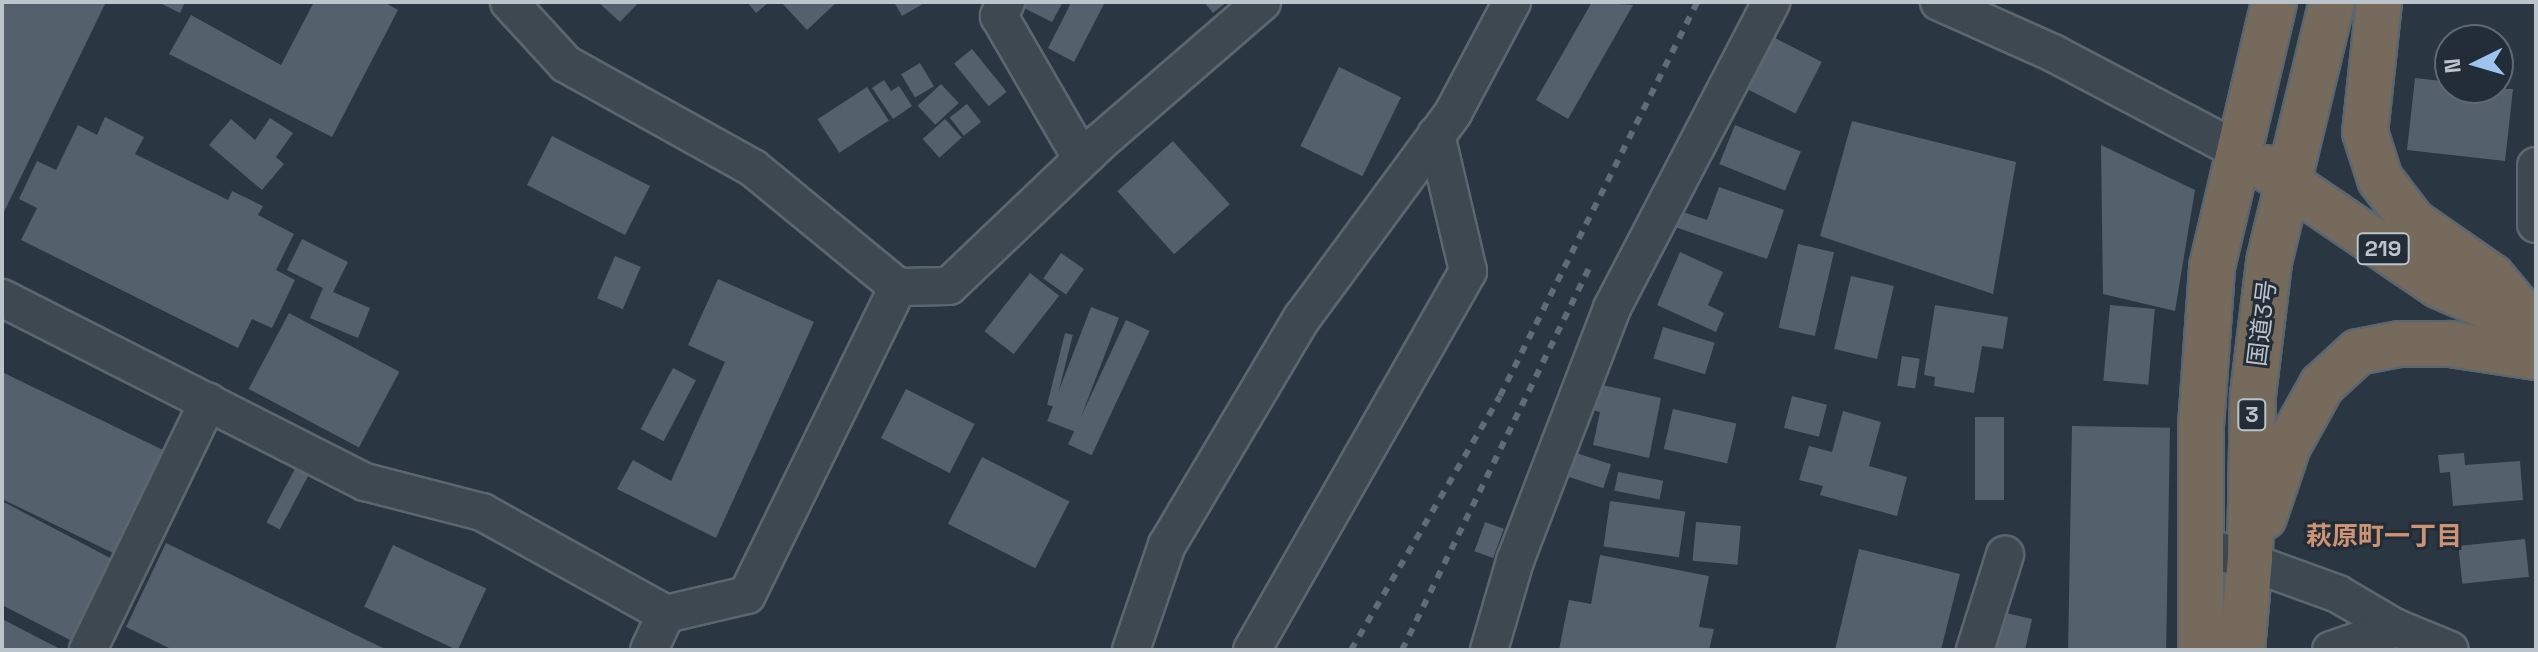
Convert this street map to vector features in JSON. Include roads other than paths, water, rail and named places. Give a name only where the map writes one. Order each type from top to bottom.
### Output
[{"type":"highway","name":"3","points":[[2201,650],[2201,426],[2212,267],[2274,2]]},
{"type":"highway","name":"国道3号","points":[[2242,650],[2250,559],[2253,395],[2269,262],[2332,2]]},
{"type":"highway","points":[[2379,2],[2365,132],[2380,179],[2413,222],[2492,277],[2535,337]]},
{"type":"highway","name":"219","points":[[2241,152],[2438,285],[2535,337]]},
{"type":"highway","points":[[2250,559],[2288,446],[2322,385],[2358,352],[2399,344],[2450,344],[2535,337]]},
{"type":"street","points":[[509,2],[566,64],[753,168],[898,287],[949,286],[1082,159],[1262,2]]},
{"type":"street","points":[[1131,650],[1167,545],[1302,318],[1436,135],[1512,2]]},
{"type":"street","points":[[1489,650],[1515,561],[1612,308],[1771,2]]},
{"type":"street","points":[[1939,2],[2053,53],[2241,152]]},
{"type":"street","points":[[998,7],[1082,159]]},
{"type":"street","points":[[1252,650],[1468,271],[1436,135]]},
{"type":"street","points":[[2536,166],[2536,224]]},
{"type":"street","points":[[2,298],[365,482],[482,512],[666,614],[747,595],[898,287]]},
{"type":"street","points":[[88,650],[208,402]]},
{"type":"street","points":[[2203,545],[2250,559],[2338,594],[2396,628],[2450,650]]},
{"type":"street","points":[[1975,650],[2005,555]]},
{"type":"street","points":[[649,650],[666,614]]},
{"type":"street","points":[[2331,650],[2396,628]]},
{"type":"railway","points":[[1351,650],[1500,396],[1697,2]]},
{"type":"railway","points":[[1402,650],[1590,266]]},
{"type":"district","name":"萩原町一丁目","points":[[2384,537]]}]
